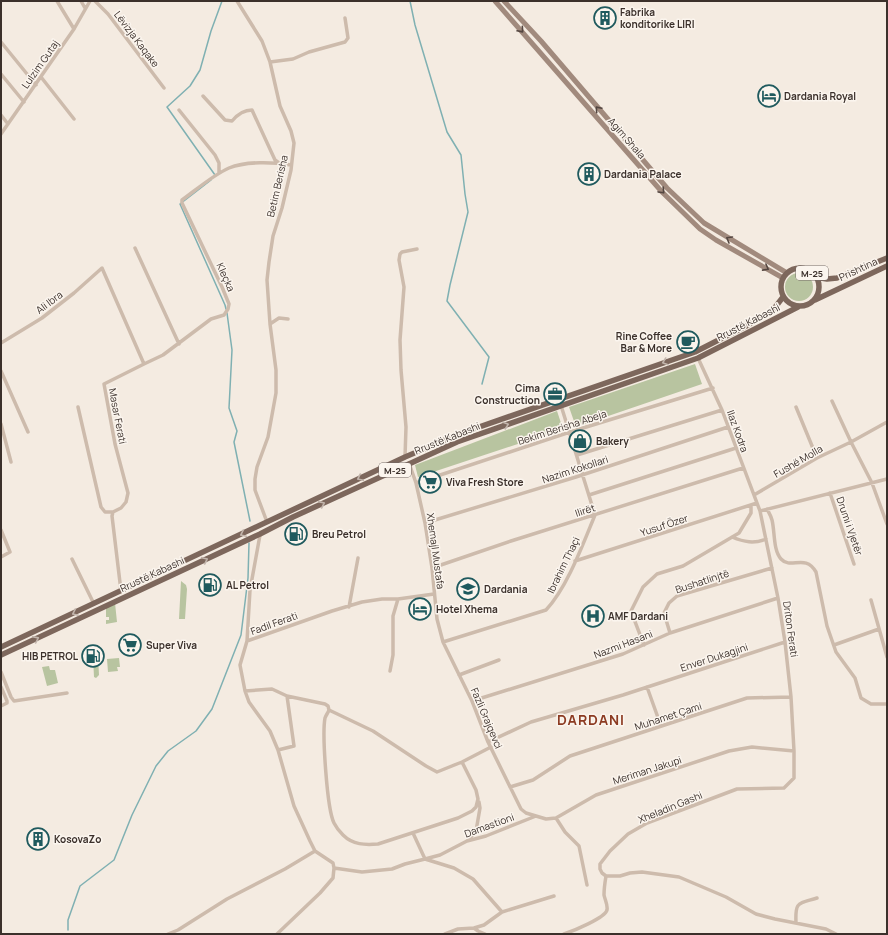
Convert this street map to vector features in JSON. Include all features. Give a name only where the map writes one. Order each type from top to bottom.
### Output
[{"type":"main road","name":"Agim Shala","points":[[495,1],[662,192],[695,224],[716,240],[783,278]]},
{"type":"main road","name":"Agim Shala","points":[[504,1],[541,41],[667,188],[700,219],[720,233],[787,273]]},
{"type":"main road","name":"Prishtina","points":[[787,273],[800,268],[815,276],[827,279],[837,278],[887,258]]},
{"type":"main road","name":"Prishtina","points":[[798,307],[810,304],[814,300],[887,266]]},
{"type":"main road","name":"M-25","points":[[783,297],[780,288],[783,278],[787,273]]},
{"type":"main road","name":"M-25","points":[[814,300],[819,288],[815,276]]},
{"type":"main road","name":"Rrustë Kabashi","points":[[1,647],[405,457],[453,436],[695,352],[761,318],[773,310],[783,297]]},
{"type":"main road","points":[[783,297],[792,305],[798,307]]},
{"type":"main road","name":"Rrustë Kabashi","points":[[1,656],[409,463],[457,442],[698,358],[798,307]]},
{"type":"street","points":[[57,1],[74,29]]},
{"type":"street","points":[[81,1],[85,8]]},
{"type":"street","name":"Lulzim Gutaj","points":[[1,134],[74,29],[90,1]]},
{"type":"street","name":"Lëvizja Kaqake","points":[[95,1],[108,14],[164,88]]},
{"type":"street","name":"Betim Berisha","points":[[237,1],[262,41],[270,62],[280,106],[293,138],[294,150],[284,202],[273,236],[267,280],[270,324],[276,370],[276,393],[268,437],[257,467],[255,479],[255,490],[267,522]]},
{"type":"street","points":[[270,62],[293,59],[309,52],[345,42],[348,38],[345,18]]},
{"type":"street","points":[[1,42],[36,85]]},
{"type":"street","points":[[1,74],[24,102]]},
{"type":"street","points":[[41,77],[74,119]]},
{"type":"street","points":[[203,96],[228,122],[232,122],[235,117],[241,113],[252,110],[274,160],[279,163]]},
{"type":"street","points":[[179,110],[215,155],[219,163],[219,173],[229,168],[246,164],[279,163],[291,165]]},
{"type":"street","points":[[1,115],[8,124]]},
{"type":"street","name":"Kleçka","points":[[144,364],[163,355],[211,319],[224,315],[227,312],[229,304],[222,286],[182,203],[182,200],[219,173]]},
{"type":"street","points":[[134,248],[179,344]]},
{"type":"street","points":[[405,457],[406,427],[400,340],[404,286],[399,260],[402,252],[417,249]]},
{"type":"street","name":"Ali Ibra","points":[[1,344],[42,318],[74,293],[102,268],[144,364]]},
{"type":"street","points":[[270,324],[279,318],[288,319]]},
{"type":"street","name":"Ilaz Kodra","points":[[698,358],[722,410],[760,511]]},
{"type":"street","name":"Masar Ferati","points":[[113,512],[121,508],[126,502],[128,493],[104,384],[144,364]]},
{"type":"street","points":[[1,371],[28,432]]},
{"type":"street","name":"Bekim Berisha Abeja","points":[[416,483],[570,432],[712,388]]},
{"type":"street","points":[[559,399],[595,515]]},
{"type":"street","points":[[832,401],[872,483],[887,524]]},
{"type":"street","points":[[78,406],[101,507],[105,512],[113,512],[112,516],[121,591]]},
{"type":"street","points":[[796,407],[817,458]]},
{"type":"street","points":[[577,455],[722,410]]},
{"type":"street","name":"Fushë Molla","points":[[754,495],[817,458],[851,442],[887,422]]},
{"type":"street","points":[[1,424],[11,462]]},
{"type":"street","name":"Nazim Kokollari","points":[[425,523],[583,475],[728,427]]},
{"type":"street","points":[[589,495],[736,448]]},
{"type":"street","name":"Xhemajl Mustafa","points":[[409,463],[416,483],[425,523],[432,568],[437,619],[443,642]]},
{"type":"street","name":"Ilirët","points":[[432,568],[511,541],[743,468]]},
{"type":"street","name":"Drumi i Vjetër","points":[[760,511],[887,479]]},
{"type":"street","name":"Drumi i Vjetër","points":[[830,493],[854,564]]},
{"type":"street","name":"Yusuf Özer","points":[[575,561],[757,503]]},
{"type":"street","points":[[644,645],[632,611],[643,587],[658,574],[683,566],[739,533],[752,513],[751,506]]},
{"type":"street","points":[[767,509],[772,520],[778,556],[783,561],[789,563],[806,562],[813,566],[816,572],[827,626],[836,652],[855,678],[861,698],[871,704],[887,704]]},
{"type":"street","name":"Driton Ferati","points":[[760,511],[786,642],[794,751]]},
{"type":"street","name":"Ibrahim Thaçi","points":[[443,642],[546,610],[555,601],[575,561],[595,515]]},
{"type":"street","points":[[1,530],[10,552],[1,558]]},
{"type":"street","points":[[247,641],[250,590],[260,534]]},
{"type":"street","points":[[732,537],[748,542],[758,542],[766,539]]},
{"type":"street","points":[[349,607],[358,558]]},
{"type":"street","points":[[72,559],[94,604]]},
{"type":"street","name":"Bushatlinjtë","points":[[670,633],[664,613],[669,602],[677,596],[772,568]]},
{"type":"street","name":"Fadil Ferati","points":[[315,851],[294,806],[278,750],[270,731],[249,702],[245,691],[240,665],[247,641],[362,602],[434,594]]},
{"type":"street","name":"Nazmi Hasani","points":[[472,701],[624,654],[670,633],[778,598]]},
{"type":"street","points":[[390,671],[393,655],[393,616],[398,599]]},
{"type":"street","points":[[871,600],[887,657]]},
{"type":"street","points":[[834,645],[879,629]]},
{"type":"street","name":"Fazli Grajqevci","points":[[443,642],[472,701],[490,747],[515,800],[521,809],[526,813],[536,816]]},
{"type":"street","name":"Enver Dukagjini","points":[[488,742],[531,722],[647,687],[786,642]]},
{"type":"street","points":[[459,674],[499,660]]},
{"type":"street","points":[[1,672],[14,701],[67,693]]},
{"type":"street","points":[[1,687],[7,701],[7,703],[1,706]]},
{"type":"street","points":[[647,687],[661,726]]},
{"type":"street","points":[[245,691],[272,689],[282,692],[287,696],[325,704],[328,706],[329,710],[373,731],[437,772],[462,762],[490,747]]},
{"type":"street","points":[[278,750],[294,746],[287,696]]},
{"type":"street","name":"Muhamet Çami","points":[[510,787],[532,780],[570,756],[747,698],[791,697]]},
{"type":"street","points":[[329,710],[326,717],[325,739],[328,796],[334,822],[343,835],[353,842],[364,845],[378,844],[413,833],[472,812],[476,807],[478,799]]},
{"type":"street","name":"Meriman Jakupi","points":[[556,818],[596,795],[730,751],[752,747],[794,751]]},
{"type":"street","name":"Xheladin Gashi","points":[[606,876],[602,874],[600,870],[600,864],[610,850],[628,834],[647,823],[737,789],[784,788],[794,778],[794,751]]},
{"type":"street","points":[[462,762],[476,790],[480,808],[476,831],[467,841]]},
{"type":"street","points":[[536,816],[546,819],[556,818],[565,832],[579,846],[587,885]]},
{"type":"street","name":"Damastioni","points":[[334,868],[362,872],[392,869],[440,855],[467,841],[486,836],[536,816]]},
{"type":"street","points":[[413,833],[425,859],[454,868],[473,880],[502,912]]},
{"type":"street","points":[[168,934],[178,930],[228,899],[285,869],[315,851],[333,863],[333,878],[276,934]]},
{"type":"street","points":[[564,934],[577,930],[603,916],[607,910],[604,895],[606,876],[620,876],[642,872],[679,877],[726,897],[756,914],[826,929],[836,934]]},
{"type":"street","points":[[445,934],[458,929],[474,928],[484,925],[502,912],[554,896]]},
{"type":"street","points":[[796,923],[796,907],[799,904],[817,898]]},
{"type":"street","points":[[474,928],[485,934]]},
{"type":"green space","points":[[799,273],[809,277],[813,287],[809,297],[799,301],[789,297],[785,287],[789,277]]},
{"type":"green space","points":[[695,364],[702,384],[576,427],[569,407]]},
{"type":"green space","points":[[557,411],[563,429],[418,477],[415,465]]},
{"type":"green space","points":[[181,581],[186,585],[187,589],[185,619],[179,619]]},
{"type":"green space","points":[[115,603],[117,622],[106,624],[106,620],[109,620],[109,617],[106,617],[106,608]]},
{"type":"green space","points":[[98,656],[99,675],[96,678],[94,677],[93,657]]},
{"type":"green space","points":[[119,658],[120,667],[117,667],[118,671],[108,672],[107,659]]},
{"type":"green space","points":[[49,666],[50,670],[55,670],[58,683],[47,686],[42,667]]},
{"type":"waterway","points":[[215,175],[167,107],[190,86],[200,70],[211,31],[222,1]]},
{"type":"waterway","points":[[410,1],[415,25],[447,132],[461,155],[468,212],[447,301],[489,357],[482,384]]},
{"type":"waterway","points":[[211,180],[180,204],[226,309]]},
{"type":"waterway","points":[[227,313],[232,350],[229,408],[237,431],[234,442],[250,521]]},
{"type":"waterway","points":[[68,930],[68,920],[80,886],[114,860],[132,815],[156,766],[168,751],[196,731],[212,709],[241,635],[248,578],[249,543]]},
{"type":"place","name":"Fabrika konditorike LIRI","points":[[605,18]]},
{"type":"place","name":"Dardania Royal","points":[[769,96]]},
{"type":"place","name":"Dardania Palace","points":[[589,174]]},
{"type":"place","name":"Rine Coffee Bar & More","points":[[688,342]]},
{"type":"place","name":"Cima Construction","points":[[555,394]]},
{"type":"place","name":"Bakery","points":[[580,441]]},
{"type":"place","name":"Viva Fresh Store","points":[[430,482]]},
{"type":"place","name":"Breu Petrol","points":[[296,534]]},
{"type":"place","name":"AL Petrol","points":[[210,585]]},
{"type":"place","name":"Dardania","points":[[468,589]]},
{"type":"place","name":"Hotel Xhema","points":[[420,609]]},
{"type":"place","name":"AMF Dardani","points":[[593,616]]},
{"type":"place","name":"Super Viva","points":[[130,645]]},
{"type":"place","name":"HIB PETROL","points":[[93,656]]},
{"type":"place","name":"KosovaZo","points":[[38,839]]},
{"type":"district","name":"DARDANI","points":[[591,719]]}]
